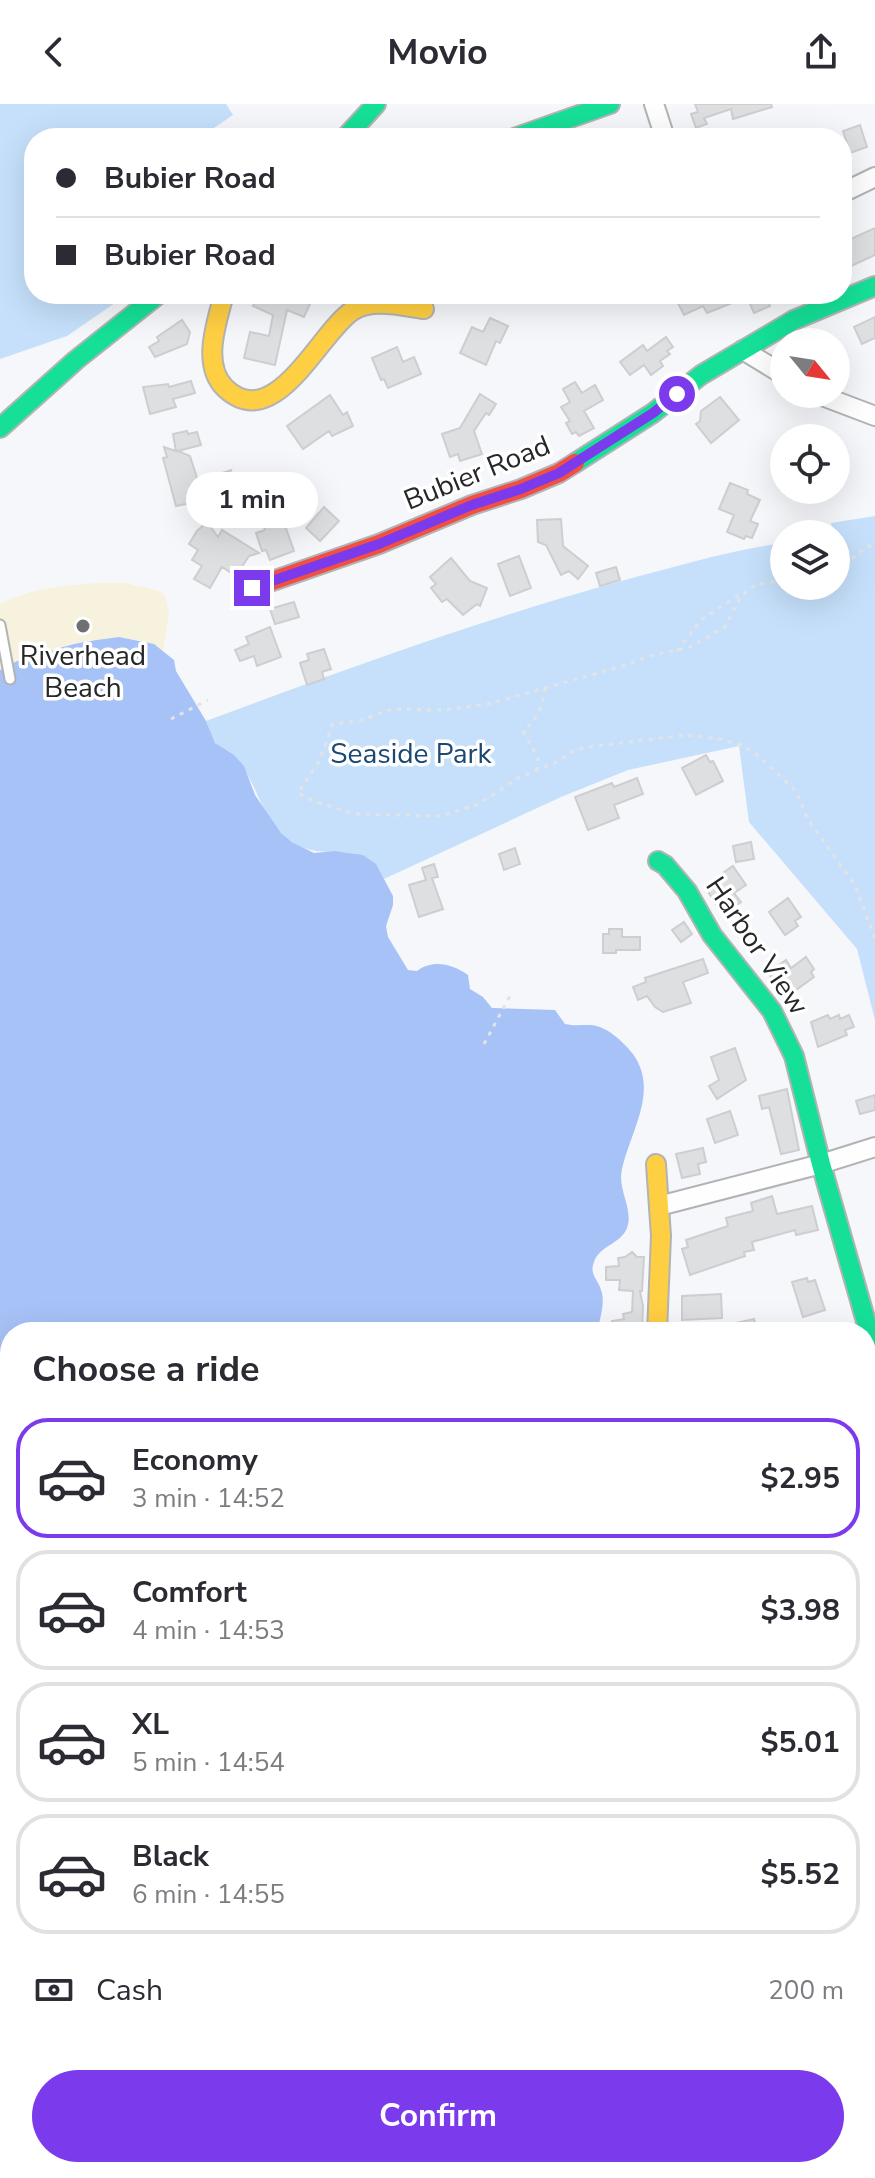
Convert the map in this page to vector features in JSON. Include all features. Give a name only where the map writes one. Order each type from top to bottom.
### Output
[{"type":"street","points":[[354,128],[376,104]]},
{"type":"street","points":[[542,128],[610,104]]},
{"type":"street","points":[[654,104],[662,128]]},
{"type":"street","points":[[852,188],[875,177]]},
{"type":"street","name":"Bubier Road","points":[[852,296],[875,286]]},
{"type":"street","points":[[0,428],[76,360],[146,304]]},
{"type":"street","points":[[222,304],[213,342],[213,364],[228,390],[242,397],[258,399],[280,389],[293,378],[340,320],[353,310],[373,305],[424,309]]},
{"type":"street","name":"Bubier Road","points":[[252,588],[379,544],[559,473],[653,413],[701,375],[794,320],[832,304]]},
{"type":"street","points":[[743,350],[770,366]]},
{"type":"street","points":[[850,407],[875,416]]},
{"type":"street","name":"Harbor View","points":[[658,861],[687,891],[712,935],[757,990],[782,1029],[794,1056],[821,1164],[870,1314]]},
{"type":"street","points":[[659,1206],[875,1147]]},
{"type":"street","points":[[656,1164],[661,1236],[657,1322]]},
{"type":"lane","points":[[0,625],[10,679]]},
{"type":"path","points":[[850,560],[868,546],[875,547]]},
{"type":"path","points":[[770,582],[755,585],[741,596],[725,627],[711,638],[677,651],[649,656],[488,704],[444,710],[392,709],[358,721],[333,724],[319,761],[298,793],[355,814],[441,816],[479,804],[518,778],[537,772],[573,751],[686,735],[720,739],[741,745],[756,754],[796,791],[808,820],[855,885],[875,939]]},
{"type":"path","points":[[677,651],[701,620],[740,594]]},
{"type":"path","points":[[537,772],[538,758],[523,731],[536,721],[542,708],[545,687]]},
{"type":"path","points":[[171,719],[208,700]]},
{"type":"path","points":[[484,1044],[511,994]]},
{"type":"green space","points":[[0,104],[226,104],[233,115],[214,128],[24,128],[24,304],[113,304],[67,336],[0,359]]},
{"type":"green space","name":"Seaside Park","points":[[875,516],[875,1020],[857,949],[749,822],[739,746],[628,770],[561,797],[384,879],[364,858],[343,852],[307,849],[283,834],[267,814],[244,768],[234,756],[216,744],[206,721],[519,611],[744,550],[770,545],[770,600],[850,600],[850,520]]},
{"type":"sand","name":"Riverhead Beach","points":[[125,583],[160,591],[166,597],[169,614],[163,652],[138,640],[107,638],[60,648],[47,652],[33,662],[0,670],[0,604],[36,591]]},
{"type":"water","points":[[119,637],[154,644],[174,660],[176,671],[206,721],[215,743],[234,755],[244,766],[255,795],[281,833],[314,853],[335,851],[363,855],[376,864],[393,896],[386,926],[388,937],[408,970],[417,971],[436,964],[456,968],[468,975],[470,989],[483,997],[492,1008],[555,1010],[565,1024],[592,1025],[614,1035],[636,1059],[644,1090],[621,1177],[629,1221],[620,1238],[597,1256],[593,1266],[603,1300],[600,1322],[0,1322],[0,670],[17,661],[32,662],[51,651]]},
{"type":"building","points":[[695,104],[771,104],[772,107],[733,119],[731,109],[704,118],[707,124],[696,128],[691,114],[698,112]]},
{"type":"building","points":[[860,125],[867,147],[852,152],[852,128]]},
{"type":"building","points":[[875,228],[875,255],[852,266],[852,238]]},
{"type":"building","points":[[310,304],[304,317],[287,310],[275,365],[244,358],[250,332],[269,336],[273,315],[253,306]]},
{"type":"building","points":[[678,304],[730,304],[707,313],[703,306],[684,315]]},
{"type":"building","points":[[750,304],[769,304],[770,306],[754,313]]},
{"type":"building","points":[[875,317],[875,338],[862,344],[854,327]]},
{"type":"building","points":[[490,318],[508,326],[500,343],[496,341],[486,365],[460,353],[472,327],[483,332]]},
{"type":"building","points":[[182,320],[190,332],[187,344],[155,357],[149,347],[159,341],[157,337]]},
{"type":"building","points":[[666,337],[673,347],[667,351],[670,354],[660,361],[663,366],[651,375],[644,365],[630,375],[620,362],[643,345],[647,351]]},
{"type":"building","points":[[397,347],[403,362],[414,357],[421,374],[388,388],[384,379],[381,380],[372,358]]},
{"type":"building","points":[[191,381],[195,393],[173,399],[176,407],[150,414],[143,387],[168,384],[169,387]]},
{"type":"building","points":[[575,382],[582,393],[595,385],[603,400],[584,411],[594,428],[579,436],[576,432],[572,434],[566,423],[570,421],[561,407],[570,402],[563,389]]},
{"type":"building","points":[[480,394],[496,404],[474,431],[482,454],[460,461],[458,454],[450,457],[442,434],[460,428]]},
{"type":"building","points":[[330,395],[343,415],[347,412],[353,426],[332,436],[329,431],[303,449],[287,426]]},
{"type":"building","points":[[720,397],[739,420],[711,443],[696,424],[700,421],[701,411]]},
{"type":"building","points":[[187,431],[188,434],[197,432],[201,445],[178,451],[190,456],[198,481],[231,470],[224,489],[203,496],[205,500],[176,506],[163,458],[167,457],[164,447],[176,451],[173,434]]},
{"type":"building","points":[[730,483],[748,490],[747,494],[760,500],[750,521],[758,524],[752,538],[746,536],[744,539],[727,532],[734,515],[719,509]]},
{"type":"building","points":[[324,507],[339,521],[320,541],[306,528]]},
{"type":"building","points":[[281,514],[294,551],[270,560],[266,550],[262,551],[256,533],[265,530],[262,521]]},
{"type":"building","points":[[561,519],[563,546],[588,566],[578,579],[569,571],[561,575],[546,545],[538,542],[537,520]]},
{"type":"building","points":[[207,522],[218,537],[222,530],[259,553],[249,556],[236,576],[222,567],[210,588],[194,579],[202,566],[192,560],[198,550],[189,544]]},
{"type":"building","points":[[519,556],[531,588],[510,596],[498,564]]},
{"type":"building","points":[[451,558],[470,581],[487,588],[480,606],[477,604],[463,615],[447,599],[442,602],[431,588],[436,584],[430,577]]},
{"type":"building","points":[[616,567],[620,580],[600,586],[596,573]]},
{"type":"building","points":[[294,602],[299,617],[275,624],[270,609]]},
{"type":"building","points":[[270,627],[281,657],[257,666],[254,656],[240,661],[235,650],[249,644],[246,637]]},
{"type":"building","points":[[324,649],[331,669],[322,672],[324,679],[307,685],[300,663],[309,660],[307,654]]},
{"type":"building","points":[[706,755],[710,762],[713,761],[723,781],[696,795],[682,768]]},
{"type":"building","points":[[637,778],[643,794],[614,805],[619,818],[588,830],[575,797],[612,783],[614,787]]},
{"type":"building","points":[[751,842],[754,859],[736,862],[733,846]]},
{"type":"building","points":[[515,848],[520,864],[504,870],[499,854]]},
{"type":"building","points":[[434,864],[438,877],[432,878],[443,909],[419,917],[409,885],[426,880],[422,868]]},
{"type":"building","points":[[733,866],[746,885],[734,893],[741,902],[723,914],[704,886]]},
{"type":"building","points":[[788,898],[801,917],[795,921],[798,926],[785,935],[769,912]]},
{"type":"building","points":[[684,922],[692,934],[681,942],[672,930]]},
{"type":"building","points":[[609,929],[622,929],[622,937],[640,937],[640,950],[603,953],[603,934],[609,934]]},
{"type":"building","points":[[806,957],[814,969],[811,972],[814,977],[785,998],[768,973],[786,960],[791,968]]},
{"type":"building","points":[[703,959],[708,973],[683,982],[691,1003],[663,1012],[647,996],[638,1000],[633,987],[646,982],[645,978]]},
{"type":"building","points":[[828,1015],[830,1019],[839,1015],[840,1019],[849,1015],[854,1027],[845,1030],[847,1035],[818,1047],[811,1022]]},
{"type":"building","points":[[735,1048],[746,1080],[717,1099],[709,1086],[719,1080],[711,1057]]},
{"type":"building","points":[[787,1089],[799,1150],[781,1154],[769,1107],[762,1109],[759,1096]]},
{"type":"building","points":[[875,1095],[875,1110],[860,1114],[856,1101]]},
{"type":"building","points":[[730,1111],[738,1135],[715,1143],[707,1119]]},
{"type":"building","points":[[703,1148],[706,1162],[698,1164],[700,1174],[682,1178],[676,1154]]},
{"type":"building","points":[[772,1196],[777,1214],[812,1206],[818,1230],[796,1235],[795,1230],[752,1242],[754,1250],[744,1252],[745,1256],[690,1275],[682,1249],[688,1247],[686,1240],[728,1226],[726,1218],[753,1211],[751,1203]]},
{"type":"building","points":[[632,1252],[637,1257],[644,1257],[640,1291],[642,1322],[612,1322],[624,1319],[623,1314],[632,1312],[633,1291],[619,1290],[620,1280],[606,1280],[606,1267],[619,1266],[618,1258]]},
{"type":"building","points":[[807,1278],[808,1282],[815,1280],[825,1310],[803,1317],[792,1282]]},
{"type":"building","points":[[721,1294],[722,1318],[682,1320],[682,1296]]},
{"type":"traffic: fast","points":[[354,128],[376,104]]},
{"type":"traffic: fast","points":[[542,128],[610,104]]},
{"type":"traffic: fast","points":[[852,296],[875,286]]},
{"type":"traffic: fast","points":[[0,428],[76,360],[146,304]]},
{"type":"traffic: fast","points":[[575,463],[653,413],[701,375],[794,320],[832,304]]},
{"type":"traffic: fast","points":[[658,861],[687,891],[712,935],[772,1011],[794,1056],[866,1322]]},
{"type":"traffic: slow","points":[[222,304],[213,342],[214,367],[225,388],[243,399],[261,399],[278,390],[352,311],[378,304]]},
{"type":"traffic: slow","points":[[378,304],[424,309]]},
{"type":"traffic: slow","points":[[656,1164],[661,1236],[657,1322]]},
{"type":"traffic: jam","points":[[252,588],[379,544],[472,505],[521,489],[575,463]]},
{"type":"place","name":"Riverhead Beach","points":[[83,626]]},
{"type":"route","points":[[252,588],[379,544],[559,473],[653,413],[677,394]]}]
